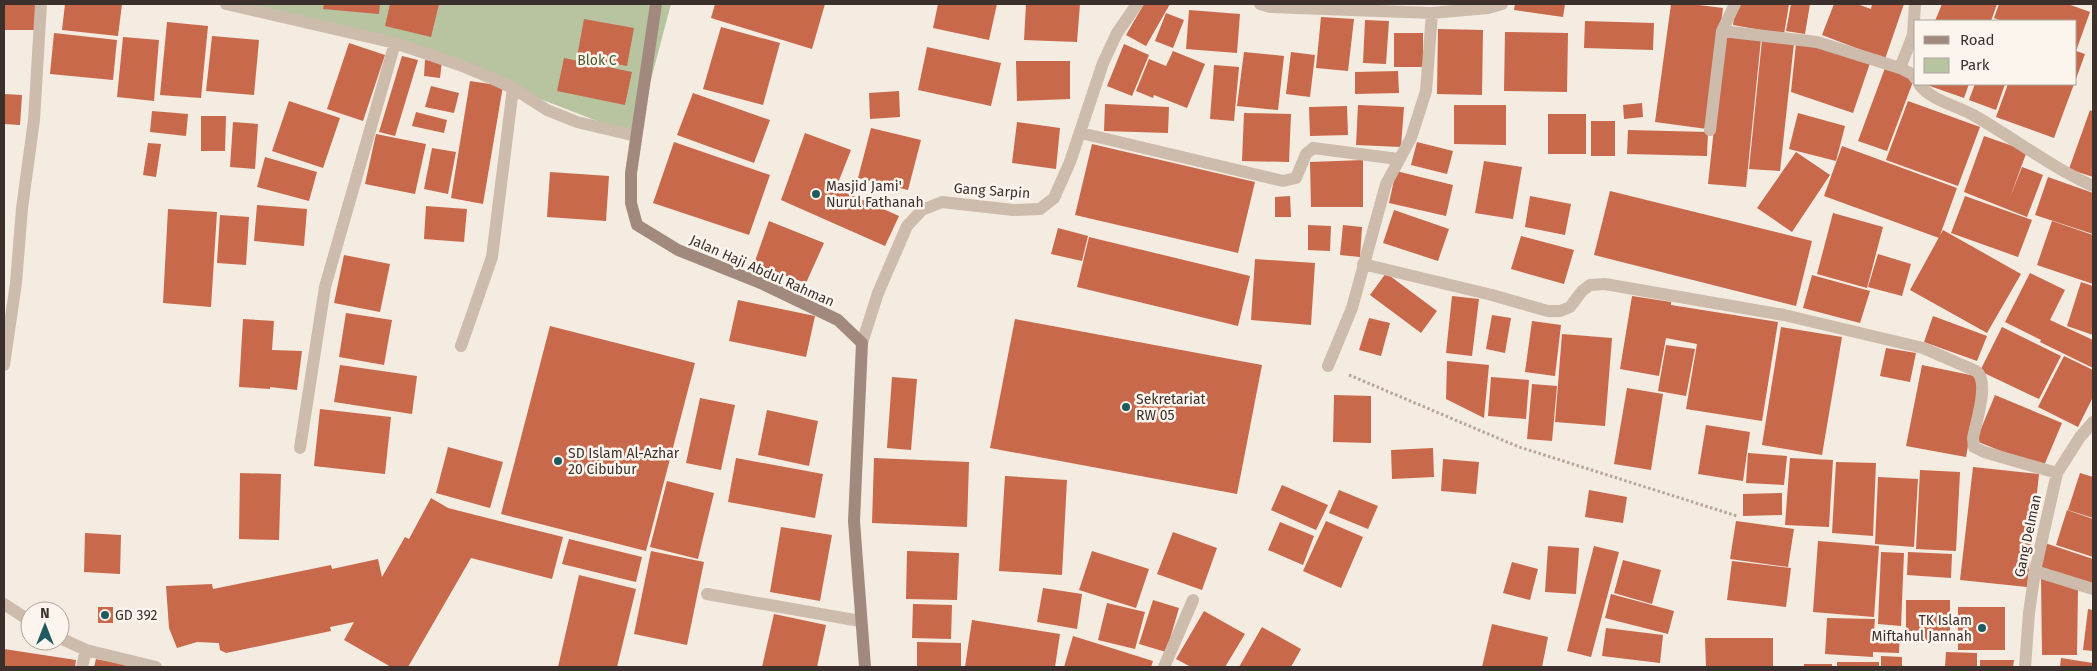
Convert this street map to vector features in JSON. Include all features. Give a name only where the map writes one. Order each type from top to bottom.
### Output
[{"type":"street","points":[[4,365],[16,283],[22,208],[34,120],[40,4]]},
{"type":"street","points":[[226,4],[395,43],[460,65],[513,88],[547,110],[577,122],[636,136]]},
{"type":"street","name":"Jalan Haji Abdul Rahman","points":[[656,4],[632,173],[631,203],[637,225],[678,250],[763,284],[838,320],[862,343]]},
{"type":"street","name":"Gang Sarpin","points":[[862,343],[878,293],[907,226],[922,210],[942,202],[1013,210],[1040,209],[1054,198],[1081,133],[1102,63],[1117,33],[1137,4]]},
{"type":"street","points":[[1260,4],[1270,7],[1432,13],[1488,8],[1502,4]]},
{"type":"street","points":[[1710,130],[1722,31],[1735,4]]},
{"type":"street","points":[[1900,68],[1913,35],[1915,4]]},
{"type":"street","points":[[1328,366],[1352,308],[1386,184],[1411,138],[1426,91],[1432,13]]},
{"type":"street","points":[[1722,31],[1817,42],[1900,68],[1914,76]]},
{"type":"street","points":[[300,448],[325,287],[395,43]]},
{"type":"street","points":[[1920,85],[1930,94],[1974,115],[2066,174],[2093,186]]},
{"type":"street","points":[[461,346],[492,257],[513,88]]},
{"type":"street","points":[[1081,133],[1283,181],[1296,178],[1306,154],[1313,148],[1398,159]]},
{"type":"street","points":[[1363,264],[1492,295],[1548,311],[1560,311],[1570,307],[1582,291],[1590,285],[1605,284],[1784,315],[1923,348],[1976,371],[1981,375],[1983,386],[1973,438],[1974,446],[1984,452],[2057,473]]},
{"type":"street","points":[[862,343],[854,521],[860,621],[865,667]]},
{"type":"street","name":"Gang Delman","points":[[2024,667],[2028,613],[2057,473],[2080,437],[2093,422]]},
{"type":"street","points":[[2035,572],[2093,590]]},
{"type":"street","points":[[707,594],[860,621]]},
{"type":"street","points":[[1164,667],[1193,600]]},
{"type":"street","points":[[4,604],[20,614]]},
{"type":"street","points":[[70,643],[86,650],[156,667]]},
{"type":"street","points":[[82,667],[86,650]]},
{"type":"path","points":[[1328,366],[1519,446],[1736,516]]},
{"type":"green space","name":"Blok C","points":[[226,4],[671,4],[636,136],[395,43]]},
{"type":"building","points":[[4,4],[35,4],[35,30],[4,30]]},
{"type":"building","points":[[65,4],[122,4],[118,36],[62,30]]},
{"type":"building","points":[[324,4],[380,4],[379,14],[323,9]]},
{"type":"building","points":[[390,4],[439,4],[431,37],[385,26]]},
{"type":"building","points":[[715,4],[825,4],[812,49],[711,18]]},
{"type":"building","points":[[938,4],[997,4],[989,40],[933,28]]},
{"type":"building","points":[[1026,4],[1080,4],[1077,42],[1024,40]]},
{"type":"building","points":[[1144,4],[1170,4],[1146,46],[1126,35]]},
{"type":"building","points":[[1515,4],[1565,4],[1563,17],[1514,10]]},
{"type":"building","points":[[1671,4],[1691,4],[1723,8],[1707,129],[1655,122]]},
{"type":"building","points":[[1736,4],[1789,4],[1784,34],[1733,25]]},
{"type":"building","points":[[1791,4],[1810,4],[1805,34],[1786,31]]},
{"type":"building","points":[[1834,4],[1857,4],[1871,9],[1872,4],[1904,4],[1885,59],[1822,35]]},
{"type":"building","points":[[1942,4],[1997,4],[1991,20],[1935,20]]},
{"type":"building","points":[[1999,4],[2068,4],[2090,12],[2077,48],[2077,20],[1999,20],[1994,18]]},
{"type":"building","points":[[1189,10],[1240,14],[1237,53],[1186,49]]},
{"type":"building","points":[[1166,13],[1184,20],[1173,48],[1155,41]]},
{"type":"building","points":[[1321,17],[1354,19],[1348,71],[1316,68]]},
{"type":"building","points":[[584,19],[634,28],[627,66],[577,57]]},
{"type":"building","points":[[1365,20],[1389,21],[1386,64],[1363,63]]},
{"type":"building","points":[[1585,21],[1654,23],[1653,50],[1584,48]]},
{"type":"building","points":[[167,22],[208,26],[201,98],[160,95]]},
{"type":"building","points":[[721,27],[780,43],[763,105],[703,89]]},
{"type":"building","points":[[1438,29],[1483,30],[1482,95],[1437,94]]},
{"type":"building","points":[[1505,32],[1568,33],[1567,92],[1504,91]]},
{"type":"building","points":[[54,33],[117,40],[113,80],[50,74]]},
{"type":"building","points":[[1394,33],[1423,33],[1423,67],[1394,67]]},
{"type":"building","points":[[1724,35],[1761,39],[1746,187],[1708,184]]},
{"type":"building","points":[[212,36],[259,40],[254,95],[206,91]]},
{"type":"building","points":[[123,37],[159,40],[154,101],[117,97]]},
{"type":"building","points":[[1762,40],[1794,43],[1780,171],[1749,169]]},
{"type":"building","points":[[349,43],[385,55],[363,121],[327,109]]},
{"type":"building","points":[[1124,44],[1149,55],[1132,96],[1107,86]]},
{"type":"building","points":[[1796,44],[1824,48],[1870,63],[1853,113],[1791,92]]},
{"type":"building","points":[[927,47],[1001,63],[991,106],[918,90]]},
{"type":"building","points":[[1173,51],[1205,64],[1187,108],[1154,95],[1153,98],[1136,91],[1149,59],[1166,66]]},
{"type":"building","points":[[2077,51],[2085,54],[2077,76]]},
{"type":"building","points":[[1244,52],[1284,56],[1278,110],[1237,106]]},
{"type":"building","points":[[1291,52],[1315,55],[1310,97],[1286,94]]},
{"type":"building","points":[[402,56],[418,60],[395,136],[379,132]]},
{"type":"building","points":[[564,58],[632,72],[625,105],[557,91]]},
{"type":"building","points":[[425,60],[442,61],[440,78],[424,76]]},
{"type":"building","points":[[1016,61],[1070,61],[1070,99],[1017,101]]},
{"type":"building","points":[[1214,65],[1239,67],[1234,121],[1210,119]]},
{"type":"building","points":[[1885,68],[1914,79],[1887,151],[1858,141]]},
{"type":"building","points":[[1398,71],[1399,93],[1355,94],[1355,72]]},
{"type":"building","points":[[470,81],[503,86],[483,204],[451,198]]},
{"type":"building","points":[[1927,85],[1969,85],[1964,98]]},
{"type":"building","points":[[1975,85],[2005,85],[1996,110],[1969,100]]},
{"type":"building","points":[[2008,85],[2074,85],[2054,138],[1996,117]]},
{"type":"building","points":[[431,86],[459,93],[454,113],[425,107]]},
{"type":"building","points":[[899,91],[900,117],[870,119],[869,93]]},
{"type":"building","points":[[693,93],[770,120],[754,163],[677,135]]},
{"type":"building","points":[[4,94],[22,95],[20,125],[4,124]]},
{"type":"building","points":[[289,101],[340,118],[323,168],[272,151]]},
{"type":"building","points":[[1908,101],[1980,127],[1958,186],[1886,160]]},
{"type":"building","points":[[1642,103],[1643,117],[1624,119],[1623,105]]},
{"type":"building","points":[[1105,104],[1169,107],[1168,133],[1104,131]]},
{"type":"building","points":[[1358,105],[1404,107],[1401,147],[1356,145]]},
{"type":"building","points":[[1454,105],[1506,105],[1506,145],[1454,144]]},
{"type":"building","points":[[1347,106],[1348,135],[1310,136],[1309,107]]},
{"type":"building","points":[[2090,110],[2093,112],[2093,177],[2069,169]]},
{"type":"building","points":[[152,111],[188,114],[186,136],[150,132]]},
{"type":"building","points":[[416,112],[447,120],[444,133],[412,126]]},
{"type":"building","points":[[1244,113],[1291,114],[1289,162],[1242,161]]},
{"type":"building","points":[[1798,113],[1845,126],[1836,161],[1789,149]]},
{"type":"building","points":[[1548,114],[1586,114],[1586,154],[1548,154]]},
{"type":"building","points":[[201,116],[226,116],[225,151],[201,151]]},
{"type":"building","points":[[1591,121],[1615,121],[1615,156],[1591,156]]},
{"type":"building","points":[[233,122],[258,124],[255,169],[230,167]]},
{"type":"building","points":[[1017,122],[1060,128],[1056,169],[1012,163]]},
{"type":"building","points":[[871,128],[921,140],[908,190],[858,178]]},
{"type":"building","points":[[1628,130],[1708,132],[1707,156],[1627,154]]},
{"type":"building","name":"Masjid Jami' Nurul Fathanah","points":[[805,133],[851,150],[836,188],[899,216],[885,246],[781,200]]},
{"type":"building","points":[[376,134],[426,144],[415,194],[365,184]]},
{"type":"building","points":[[1984,136],[2027,151],[2009,200],[2022,167],[2043,175],[2027,217],[1964,192]]},
{"type":"building","points":[[674,142],[770,175],[749,235],[653,203]]},
{"type":"building","points":[[1417,142],[1453,151],[1447,174],[1411,165]]},
{"type":"building","points":[[148,143],[161,144],[156,177],[143,175]]},
{"type":"building","points":[[1092,144],[1255,182],[1238,253],[1075,215]]},
{"type":"building","points":[[1842,146],[1957,188],[1939,238],[1824,196]]},
{"type":"building","points":[[432,148],[456,152],[448,194],[424,189]]},
{"type":"building","points":[[1796,152],[1830,175],[1792,232],[1757,208]]},
{"type":"building","points":[[265,157],[317,172],[309,201],[257,187]]},
{"type":"building","points":[[1363,160],[1363,207],[1311,207],[1310,162]]},
{"type":"building","points":[[1484,161],[1522,167],[1513,219],[1475,213]]},
{"type":"building","points":[[1396,171],[1453,185],[1446,216],[1389,203]]},
{"type":"building","points":[[550,172],[609,176],[606,221],[547,217]]},
{"type":"building","points":[[2048,177],[2093,193],[2093,234],[2035,215]]},
{"type":"building","points":[[1610,191],[1812,241],[1796,306],[1594,255]]},
{"type":"building","points":[[1290,196],[1291,217],[1275,217],[1275,197]]},
{"type":"building","points":[[1530,196],[1571,204],[1565,235],[1525,227]]},
{"type":"building","points":[[1965,196],[2032,220],[2018,257],[1951,233]]},
{"type":"building","points":[[257,205],[307,209],[304,246],[254,241]]},
{"type":"building","points":[[426,206],[467,209],[464,242],[424,239]]},
{"type":"building","points":[[168,209],[217,212],[211,307],[163,303]]},
{"type":"building","points":[[1394,210],[1449,229],[1438,261],[1383,243]]},
{"type":"building","points":[[1833,213],[1883,227],[1867,288],[1817,274]]},
{"type":"building","points":[[220,215],[249,217],[246,265],[217,263]]},
{"type":"building","points":[[769,221],[824,243],[806,283],[754,264]]},
{"type":"building","points":[[2052,221],[2093,235],[2093,284],[2037,265]]},
{"type":"building","points":[[1308,225],[1331,226],[1330,251],[1308,250]]},
{"type":"building","points":[[1343,225],[1362,227],[1360,257],[1340,255]]},
{"type":"building","points":[[1058,228],[1088,236],[1082,261],[1051,254]]},
{"type":"building","points":[[1943,230],[2021,274],[1987,333],[1910,290]]},
{"type":"building","points":[[1521,236],[1574,250],[1564,284],[1511,269]]},
{"type":"building","points":[[1089,237],[1250,276],[1238,326],[1077,287]]},
{"type":"building","points":[[1878,254],[1911,264],[1902,296],[1868,287]]},
{"type":"building","points":[[344,255],[390,264],[380,312],[334,303]]},
{"type":"building","points":[[1255,259],[1315,263],[1311,325],[1251,320]]},
{"type":"building","points":[[1386,273],[1437,311],[1421,333],[1370,295]]},
{"type":"building","points":[[2030,273],[2065,290],[2050,320],[2093,340],[2093,368],[2040,342],[2041,340],[2005,322]]},
{"type":"building","points":[[1812,275],[1870,291],[1860,323],[1803,308]]},
{"type":"building","points":[[2081,282],[2093,286],[2093,335],[2067,326]]},
{"type":"building","points":[[1452,296],[1479,299],[1472,356],[1446,353]]},
{"type":"building","points":[[1632,296],[1671,302],[1671,305],[1778,322],[1762,421],[1686,409],[1697,344],[1666,338],[1659,376],[1620,369]]},
{"type":"building","points":[[738,300],[815,316],[806,357],[729,341]]},
{"type":"building","points":[[346,313],[392,320],[384,365],[339,357]]},
{"type":"building","points":[[1492,315],[1511,318],[1505,353],[1486,349]]},
{"type":"building","points":[[1933,316],[1987,336],[1977,361],[1924,342]]},
{"type":"building","points":[[1369,318],[1390,323],[1381,356],[1359,350]]},
{"type":"building","points":[[243,319],[274,321],[272,350],[302,351],[297,390],[270,387],[270,389],[239,387]]},
{"type":"building","name":"Sekretariat RW 05","points":[[1015,319],[1262,365],[1237,494],[990,448]]},
{"type":"building","points":[[1532,321],[1561,325],[1555,376],[1525,372]]},
{"type":"building","points":[[550,326],[695,363],[646,551],[501,514]]},
{"type":"building","points":[[1781,327],[1842,337],[1822,455],[1762,445]]},
{"type":"building","points":[[2002,327],[2061,356],[2039,399],[1980,371]]},
{"type":"building","points":[[1562,334],[1612,338],[1605,426],[1555,422]]},
{"type":"building","points":[[1666,345],[1695,349],[1686,396],[1658,391]]},
{"type":"building","points":[[1886,348],[1916,353],[1910,382],[1880,376]]},
{"type":"building","points":[[2064,356],[2093,370],[2093,397],[2078,427],[2038,407]]},
{"type":"building","points":[[1447,361],[1489,365],[1484,418],[1446,399]]},
{"type":"building","points":[[340,365],[417,376],[412,414],[334,402]]},
{"type":"building","points":[[1922,365],[1980,377],[1966,457],[1906,446]]},
{"type":"building","points":[[892,377],[917,379],[911,450],[887,448]]},
{"type":"building","points":[[1491,377],[1529,380],[1526,419],[1488,416]]},
{"type":"building","points":[[1532,384],[1557,386],[1552,441],[1527,439]]},
{"type":"building","points":[[1627,388],[1663,394],[1651,470],[1614,464]]},
{"type":"building","points":[[1334,395],[1371,396],[1371,443],[1333,442]]},
{"type":"building","points":[[1995,395],[2062,423],[2043,468],[1976,441]]},
{"type":"building","points":[[700,398],[735,405],[721,470],[686,463]]},
{"type":"building","points":[[320,409],[391,417],[385,474],[314,466]]},
{"type":"building","points":[[767,410],[818,421],[809,466],[758,455]]},
{"type":"building","points":[[1706,425],[1750,432],[1743,481],[1698,474]]},
{"type":"building","points":[[448,447],[503,462],[490,508],[436,493]]},
{"type":"building","points":[[1433,448],[1434,477],[1392,479],[1391,450]]},
{"type":"building","points":[[1748,453],[1787,456],[1784,485],[1746,483]]},
{"type":"building","points":[[736,458],[823,474],[815,518],[728,502]]},
{"type":"building","points":[[874,458],[969,462],[967,527],[872,523]]},
{"type":"building","points":[[1790,458],[1833,460],[1829,527],[1785,525]]},
{"type":"building","points":[[1443,459],[1479,462],[1476,494],[1441,491]]},
{"type":"building","points":[[1836,462],[1876,463],[1873,536],[1832,533]]},
{"type":"building","points":[[1973,467],[2039,474],[2027,587],[1960,580]]},
{"type":"building","points":[[1920,470],[1960,472],[1956,551],[1916,549]]},
{"type":"building","points":[[240,473],[281,474],[279,540],[239,539]]},
{"type":"building","points":[[2080,473],[2093,477],[2093,518],[2068,510]]},
{"type":"building","points":[[1005,476],[1067,480],[1062,575],[999,571]]},
{"type":"building","points":[[1878,477],[1918,479],[1914,547],[1875,544]]},
{"type":"building","points":[[667,481],[714,493],[698,559],[650,547]]},
{"type":"building","points":[[1282,485],[1328,505],[1316,530],[1271,510]]},
{"type":"building","points":[[1339,490],[1378,506],[1368,529],[1329,513]]},
{"type":"building","points":[[1589,490],[1627,497],[1623,523],[1585,517]]},
{"type":"building","points":[[1782,493],[1782,515],[1743,516],[1743,494]]},
{"type":"building","points":[[431,498],[448,508],[563,537],[552,579],[471,558],[408,667],[391,667],[344,640],[354,622],[330,627],[331,631],[226,653],[220,650],[219,643],[197,642],[177,648],[169,628],[166,586],[212,584],[213,589],[331,565],[332,569],[378,559],[382,577],[405,537],[409,539]]},
{"type":"building","points":[[2067,510],[2093,519],[2093,557],[2056,545]]},
{"type":"building","points":[[1326,521],[1363,537],[1341,588],[1303,571]]},
{"type":"building","points":[[1736,521],[1794,529],[1788,567],[1730,559]]},
{"type":"building","points":[[1280,522],[1314,536],[1303,565],[1268,550]]},
{"type":"building","points":[[781,527],[832,535],[820,601],[770,592]]},
{"type":"building","points":[[1173,532],[1217,548],[1202,590],[1157,574]]},
{"type":"building","points":[[85,533],[121,535],[120,574],[84,572]]},
{"type":"building","points":[[569,539],[642,557],[636,582],[562,564]]},
{"type":"building","points":[[1818,541],[1879,546],[1874,617],[1813,612]]},
{"type":"building","points":[[2045,543],[2093,559],[2093,586],[2037,567]]},
{"type":"building","points":[[1548,546],[1579,548],[1576,594],[1545,592]]},
{"type":"building","points":[[1594,546],[1619,552],[1591,657],[1567,651]]},
{"type":"building","points":[[651,551],[704,562],[687,645],[634,634]]},
{"type":"building","points":[[907,551],[959,553],[957,600],[906,599]]},
{"type":"building","points":[[1092,551],[1149,569],[1136,608],[1079,590]]},
{"type":"building","points":[[1881,552],[1904,553],[1901,626],[1878,624]]},
{"type":"building","points":[[1908,552],[1952,554],[1951,578],[1907,575]]},
{"type":"building","points":[[1623,560],[1661,570],[1652,604],[1614,593]]},
{"type":"building","points":[[1732,561],[1791,568],[1786,607],[1727,600]]},
{"type":"building","points":[[1512,562],[1538,569],[1530,600],[1503,593]]},
{"type":"building","points":[[579,575],[636,589],[617,667],[558,667]]},
{"type":"building","points":[[2041,578],[2078,589],[2077,655],[2042,655]]},
{"type":"building","points":[[1043,588],[1082,594],[1077,629],[1037,622]]},
{"type":"building","points":[[1611,594],[1674,611],[1668,634],[1605,618]]},
{"type":"building","points":[[1153,600],[1179,608],[1166,652],[1139,644]]},
{"type":"building","points":[[1906,600],[1950,600],[1950,641],[1906,641]]},
{"type":"building","points":[[1107,603],[1145,612],[1135,649],[1098,640]]},
{"type":"building","points":[[913,604],[952,605],[951,639],[912,638]]},
{"type":"building","name":"GD 392","points":[[98,607],[113,607],[113,623],[98,623]]},
{"type":"building","name":"TK Islam Miftahul Jannah","points":[[1958,607],[2005,607],[2005,650],[1958,650]]},
{"type":"building","points":[[2088,609],[2093,610],[2093,651],[2083,650]]},
{"type":"building","points":[[1204,611],[1245,634],[1225,667],[1191,667],[1176,659]]},
{"type":"building","points":[[774,614],[826,625],[817,667],[762,667]]},
{"type":"building","points":[[1827,618],[1875,619],[1874,631],[1900,632],[1899,653],[1873,652],[1873,657],[1825,654]]},
{"type":"building","points":[[972,620],[1060,634],[1055,667],[965,667]]},
{"type":"building","points":[[1492,624],[1548,637],[1542,667],[1482,667]]},
{"type":"building","points":[[1262,627],[1301,649],[1291,667],[1239,667]]},
{"type":"building","points":[[1606,628],[1663,635],[1660,663],[1602,656]]},
{"type":"building","points":[[1073,636],[1153,661],[1151,667],[1064,667]]},
{"type":"building","points":[[1705,638],[1773,638],[1773,667],[1706,667]]},
{"type":"building","points":[[917,642],[961,643],[961,667],[917,666]]},
{"type":"building","points":[[4,649],[76,660],[75,667],[4,667]]},
{"type":"building","points":[[1946,652],[1977,653],[1977,667],[1945,667]]},
{"type":"building","points":[[1881,656],[1902,657],[1902,667],[1881,667]]},
{"type":"building","points":[[2061,658],[2093,663],[2093,667],[2060,667]]},
{"type":"building","points":[[96,659],[132,666],[132,667],[94,667]]},
{"type":"building","points":[[1980,660],[2014,660],[2013,667],[1980,667]]},
{"type":"building","points":[[1837,662],[1879,662],[1879,667],[1837,667]]},
{"type":"building","points":[[1804,664],[1832,664],[1832,667],[1804,667]]},
{"type":"place","name":"Masjid Jami' Nurul Fathanah","points":[[816,194]]},
{"type":"place","name":"Sekretariat RW 05","points":[[1126,407]]},
{"type":"place","name":"SD Islam Al-Azhar 20 Cibubur","points":[[558,461]]},
{"type":"place","name":"GD 392","points":[[105,615]]},
{"type":"place","name":"TK Islam Miftahul Jannah","points":[[1982,628]]}]
